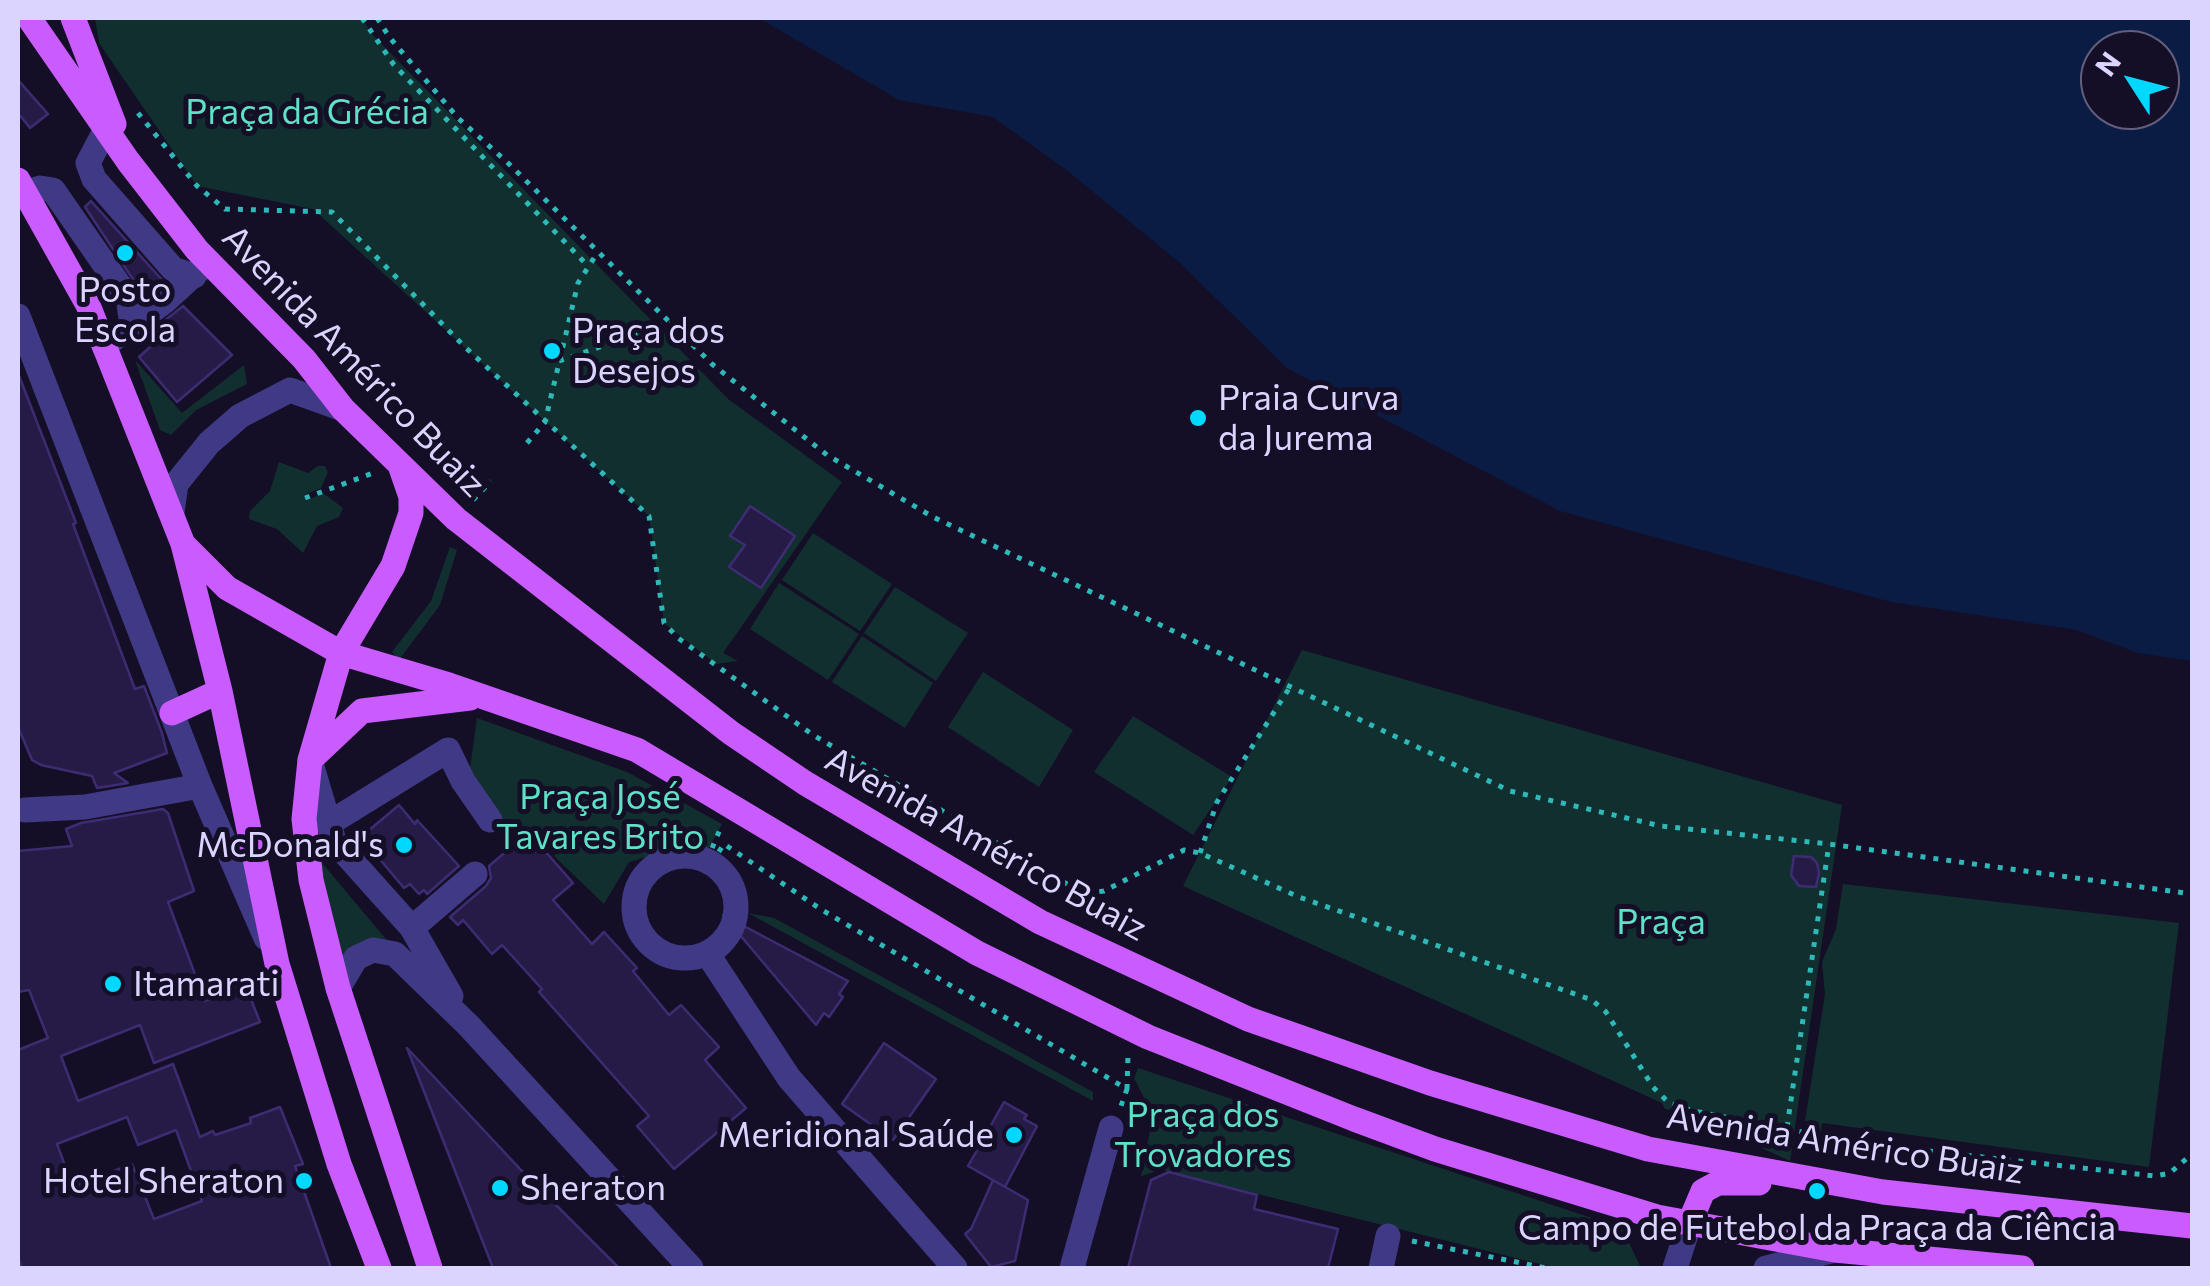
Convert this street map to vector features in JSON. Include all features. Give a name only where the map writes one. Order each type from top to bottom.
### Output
[{"type":"main road","name":"Avenida Américo Buaiz","points":[[28,18],[201,268],[304,359],[343,409],[456,520],[731,733],[806,783],[1040,922],[1248,1019],[1430,1084],[1648,1149],[1884,1192],[2188,1222]]},
{"type":"main road","points":[[73,18],[128,161]]},
{"type":"main road","points":[[22,187],[88,305],[183,544],[220,691],[277,964],[339,1164],[379,1268]]},
{"type":"main road","points":[[399,464],[411,497],[411,513],[393,566],[341,653],[310,760],[304,818],[309,864],[338,988],[430,1268]]},
{"type":"main road","points":[[183,544],[228,588],[341,653],[637,750],[978,953],[1148,1037],[1435,1149],[1657,1217],[1834,1250],[2022,1268]]},
{"type":"main road","points":[[172,714],[220,691]]},
{"type":"main road","points":[[310,760],[362,711],[484,698]]},
{"type":"main road","points":[[1690,1222],[1703,1191],[1718,1183],[1884,1192]]},
{"type":"street","points":[[106,129],[88,162],[94,179],[173,269],[201,268]]},
{"type":"street","points":[[22,187],[53,190],[128,298],[132,324]]},
{"type":"street","points":[[104,346],[201,268]]},
{"type":"street","points":[[18,316],[200,786],[277,964]]},
{"type":"street","points":[[172,512],[176,484],[209,443],[240,416],[290,390],[343,409]]},
{"type":"street","points":[[328,824],[448,750],[462,782],[490,820]]},
{"type":"street","points":[[310,760],[334,841],[412,928],[469,1026]]},
{"type":"street","points":[[25,810],[85,807],[200,786]]},
{"type":"street","points":[[691,855],[707,860],[730,882],[736,915],[718,953],[673,958],[644,939],[632,906],[636,889],[658,862],[691,855]]},
{"type":"street","points":[[412,928],[475,874]]},
{"type":"street","points":[[338,988],[356,958],[373,950],[395,954],[469,1026],[692,1268]]},
{"type":"street","points":[[718,953],[789,1078],[955,1268]]},
{"type":"street","points":[[1072,1268],[1111,1128]]},
{"type":"street","points":[[1675,1268],[1690,1222]]},
{"type":"street","points":[[1380,1268],[1388,1236]]},
{"type":"street","points":[[1766,1268],[1834,1250]]},
{"type":"path","points":[[362,18],[394,66],[586,265]]},
{"type":"path","points":[[377,18],[458,118],[712,364],[812,444],[933,517],[1510,791],[1661,826],[1828,844],[2192,894]]},
{"type":"path","points":[[131,102],[156,140],[197,186],[225,209],[332,212],[466,348],[649,516],[664,622],[678,638],[813,734],[1072,887],[1089,893],[1104,892],[1184,850],[1200,853],[1298,897],[1592,1000],[1606,1012],[1654,1087],[1669,1103],[1694,1111],[1920,1152],[2155,1176],[2170,1173],[2192,1154]]},
{"type":"path","points":[[527,443],[545,422],[578,283],[586,265],[598,252]]},
{"type":"path","points":[[559,361],[670,323]]},
{"type":"path","points":[[304,498],[399,464]]},
{"type":"path","points":[[468,506],[492,481]]},
{"type":"path","points":[[1200,853],[1217,802],[1290,687]]},
{"type":"path","points":[[707,860],[730,805]]},
{"type":"path","points":[[718,953],[739,927],[742,893],[731,868],[716,856],[724,844],[822,910],[1127,1089],[1111,1128]]},
{"type":"path","points":[[1787,1127],[1828,844]]},
{"type":"path","points":[[1388,1236],[1546,1268]]},
{"type":"green space","name":"Praça da Grécia","points":[[95,18],[362,18],[371,33],[728,399],[842,482],[723,653],[738,661],[716,664],[664,623],[649,516],[313,209],[197,186],[99,43]]},
{"type":"green space","points":[[135,360],[182,413],[244,365],[247,384],[196,410],[171,435],[160,430]]},
{"type":"green space","points":[[279,462],[308,473],[325,466],[328,472],[321,488],[304,495],[306,501],[323,493],[343,508],[339,517],[317,526],[303,553],[277,529],[249,519],[250,511],[270,491]]},
{"type":"green space","points":[[813,533],[892,584],[860,631],[782,580]]},
{"type":"green space","points":[[450,547],[457,550],[440,605],[399,660],[392,652],[431,601]]},
{"type":"green space","points":[[779,583],[859,634],[828,680],[750,629]]},
{"type":"green space","points":[[895,587],[968,633],[936,681],[864,633]]},
{"type":"green space","points":[[862,636],[933,683],[905,728],[832,682]]},
{"type":"green space","name":"Praça","points":[[1302,650],[1842,805],[1790,1161],[1681,1111],[1665,1109],[1662,1103],[1183,886]]},
{"type":"green space","points":[[983,672],[1073,730],[1039,787],[948,727]]},
{"type":"green space","points":[[1133,716],[1232,777],[1193,835],[1094,772]]},
{"type":"green space","name":"Praça José Tavares Brito","points":[[477,718],[627,772],[722,824],[706,853],[681,847],[629,862],[604,904],[554,856],[558,850],[543,834],[525,848],[512,838],[468,783]]},
{"type":"green space","points":[[312,851],[395,950],[335,979]]},
{"type":"green space","points":[[1843,884],[2179,923],[2149,1167],[1822,1123],[1821,1132],[1805,1121],[1825,994],[1822,962],[1836,929]]},
{"type":"green space","points":[[748,913],[774,918],[1093,1092],[1093,1101]]},
{"type":"green space","name":"Praça dos Trovadores","points":[[1138,1068],[1622,1228],[1641,1268],[1556,1268],[1161,1170],[1141,1176],[1153,1116],[1134,1078]]},
{"type":"water","points":[[759,18],[2192,18],[2192,661],[2138,653],[2077,630],[1891,602],[1560,511],[1287,368],[1179,262],[1069,172],[993,117],[899,100]]},
{"type":"building","points":[[18,80],[48,114],[30,128],[18,113]]},
{"type":"building","points":[[91,201],[163,281],[144,296],[85,207]]},
{"type":"building","points":[[183,306],[232,355],[177,402],[139,357],[159,339],[158,326]]},
{"type":"building","points":[[18,373],[135,689],[144,686],[162,733],[167,753],[114,773],[128,783],[97,788],[92,776],[41,765],[32,760],[18,727]]},
{"type":"building","points":[[750,506],[795,536],[761,588],[729,567],[745,545],[730,536]]},
{"type":"building","name":"McDonald's","points":[[399,805],[459,866],[427,894],[424,890],[419,894],[410,884],[404,888],[361,837]]},
{"type":"building","points":[[163,809],[168,813],[194,891],[168,902],[205,1001],[245,984],[260,1022],[154,1063],[140,1025],[61,1056],[78,1101],[173,1064],[200,1137],[251,1123],[250,1118],[280,1107],[303,1164],[295,1166],[331,1268],[22,1268],[18,1257],[18,1050],[48,1038],[29,990],[18,992],[18,851],[72,846],[66,829]],"holes":[[[127,1117],[138,1145],[176,1130],[202,1201],[154,1219],[132,1164],[73,1187],[57,1144]]]},
{"type":"building","points":[[537,842],[573,883],[553,900],[592,944],[604,932],[637,968],[633,971],[669,1015],[681,1005],[719,1047],[705,1060],[746,1108],[674,1169],[637,1126],[649,1116],[539,992],[542,989],[502,945],[492,954],[463,920],[458,925],[450,917],[486,886],[491,878],[489,866],[516,843],[525,852]]},
{"type":"building","points":[[1794,856],[1811,857],[1817,863],[1816,887],[1799,886],[1791,875]]},
{"type":"building","points":[[723,915],[848,981],[839,994],[843,997],[829,1017],[824,1013],[816,1025]]},
{"type":"building","points":[[884,1043],[936,1079],[893,1140],[842,1104]]},
{"type":"building","name":"Sheraton","points":[[407,1048],[521,1170],[619,1268],[493,1268]]},
{"type":"building","points":[[1004,1102],[1027,1115],[1024,1119],[1037,1126],[1005,1187],[968,1166]]},
{"type":"building","points":[[1169,1172],[1257,1195],[1254,1209],[1338,1229],[1328,1268],[1128,1268],[1151,1180]]},
{"type":"building","points":[[993,1180],[1028,1200],[1015,1261],[991,1267],[965,1234],[971,1229]]},
{"type":"place","name":"Posto Escola","points":[[125,253]]},
{"type":"place","name":"Praça dos Desejos","points":[[552,351]]},
{"type":"place","name":"Praia Curva da Jurema","points":[[1198,418]]},
{"type":"place","name":"McDonald's","points":[[404,845]]},
{"type":"place","name":"Itamarati","points":[[113,984]]},
{"type":"place","name":"Meridional Saúde","points":[[1014,1135]]},
{"type":"place","name":"Hotel Sheraton","points":[[304,1181]]},
{"type":"place","name":"Sheraton","points":[[500,1188]]},
{"type":"place","name":"Campo de Futebol da Praça da Ciência","points":[[1817,1191]]}]
